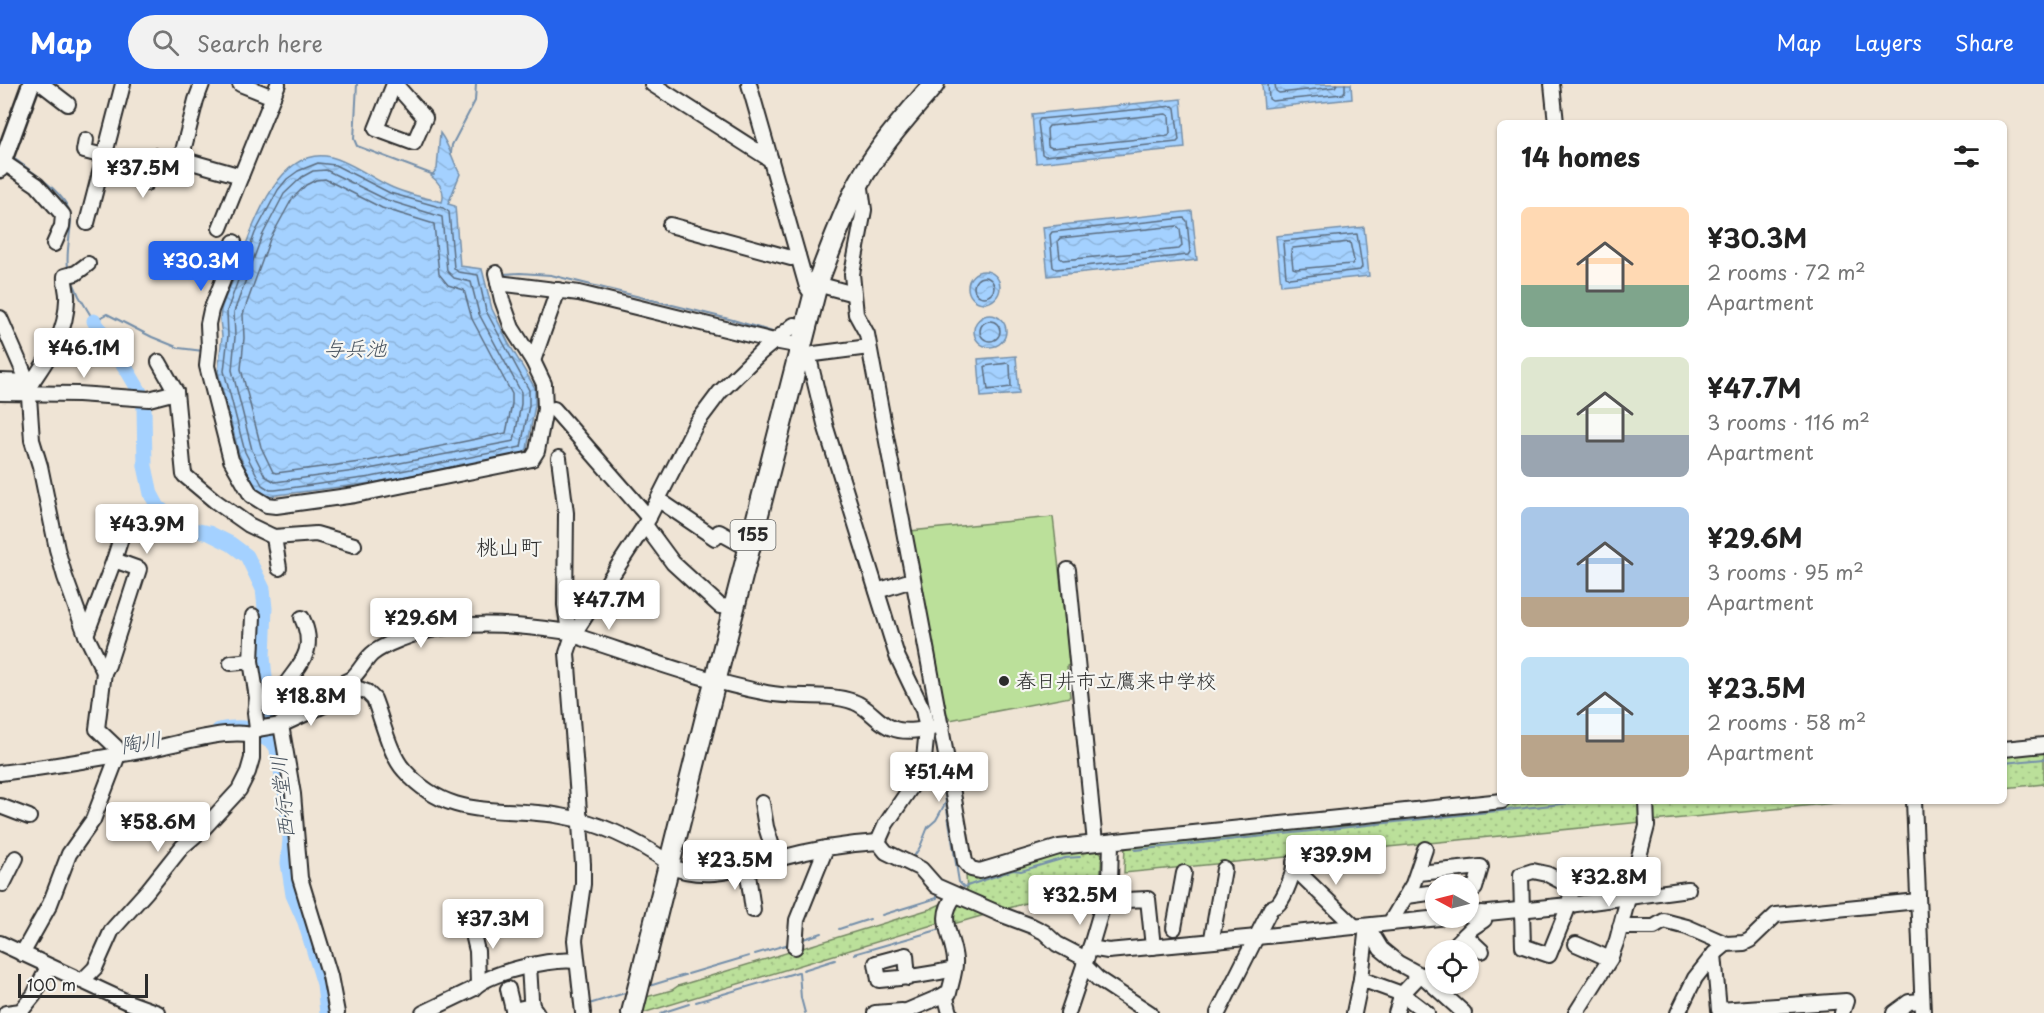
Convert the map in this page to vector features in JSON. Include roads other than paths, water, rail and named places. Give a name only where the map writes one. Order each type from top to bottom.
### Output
[{"type":"highway","name":"155","points":[[632,1013],[734,607],[804,346],[815,291],[839,224],[860,181],[894,131],[930,85]]},
{"type":"main road","points":[[4,155],[31,84]]},
{"type":"street","points":[[42,84],[68,104]]},
{"type":"street","points":[[87,223],[123,84]]},
{"type":"street","points":[[202,84],[182,159],[241,176]]},
{"type":"street","points":[[220,228],[278,84]]},
{"type":"street","points":[[652,84],[771,160]]},
{"type":"street","points":[[749,84],[807,287],[815,291],[854,294]]},
{"type":"street","points":[[1552,84],[1556,120]]},
{"type":"street","points":[[248,86],[273,97]]},
{"type":"street","points":[[86,140],[84,151],[146,183],[154,156]]},
{"type":"street","points":[[4,155],[37,185],[63,215],[62,226],[54,244]]},
{"type":"street","points":[[860,181],[864,210],[852,274],[856,314],[867,334],[912,580],[942,726],[965,862],[971,869],[980,871],[1059,847],[1497,802]]},
{"type":"street","points":[[670,225],[791,258],[798,256]]},
{"type":"street","points":[[234,242],[229,264],[211,310],[208,324],[207,366],[231,460],[251,495],[267,505],[276,506],[355,495],[532,459],[537,451],[545,409],[544,384],[533,361],[512,328],[497,278],[579,293],[774,341],[804,346],[814,354],[869,347]]},
{"type":"street","points":[[29,388],[61,334],[68,298],[65,276],[76,273],[88,264]]},
{"type":"street","points":[[533,361],[558,290]]},
{"type":"street","points":[[0,318],[29,388],[32,440],[40,466],[57,549],[86,635],[104,672]]},
{"type":"street","points":[[571,634],[647,522],[696,424],[720,392],[794,325],[804,346],[826,428],[897,656],[923,710],[927,729],[927,743],[920,774],[886,824],[878,842]]},
{"type":"street","points":[[159,362],[176,392],[184,475],[249,525],[274,537],[316,534],[354,545]]},
{"type":"street","points":[[0,381],[29,388],[143,399],[176,392]]},
{"type":"street","points":[[0,393],[29,388]]},
{"type":"street","points":[[554,409],[647,522],[673,564],[720,606],[734,607]]},
{"type":"street","points":[[559,458],[566,513],[565,595],[571,634],[567,653],[583,884],[575,940],[583,1013]]},
{"type":"street","points":[[659,500],[715,538],[719,532],[750,549]]},
{"type":"street","points":[[86,635],[126,522]]},
{"type":"street","points":[[274,537],[279,568]]},
{"type":"street","points":[[114,560],[139,569],[104,672],[97,729],[117,751]]},
{"type":"street","points":[[1068,570],[1095,843]]},
{"type":"street","points":[[877,591],[912,580]]},
{"type":"street","points":[[82,981],[95,968],[112,930],[182,847],[204,828],[239,790],[248,772],[252,759],[257,698],[251,661],[253,616]]},
{"type":"street","points":[[302,618],[309,632],[308,646],[278,698],[278,705],[283,719],[293,794],[300,878],[330,976],[337,1013]]},
{"type":"street","points":[[283,719],[351,679],[371,655],[388,644],[413,634],[450,626],[495,624],[528,626],[571,634],[715,682],[770,694],[855,702],[891,728],[910,730],[942,726]]},
{"type":"street","points":[[231,663],[251,661]]},
{"type":"street","points":[[0,773],[117,751],[255,732],[360,688],[374,699],[397,760],[404,770],[437,796],[453,805],[483,810],[560,815],[597,824],[645,846],[682,872],[696,874],[712,874],[747,867],[826,848],[878,842]]},
{"type":"street","points":[[2007,749],[2044,745]]},
{"type":"street","points":[[22,954],[50,903],[69,854],[93,820],[117,751]]},
{"type":"street","points":[[762,803],[766,827],[776,859]]},
{"type":"street","points":[[1576,1013],[1610,959],[1647,826],[1646,804]]},
{"type":"street","points":[[1893,1013],[1909,1002],[1923,1007],[1914,804]]},
{"type":"street","points":[[0,806],[29,817]]},
{"type":"street","points":[[878,842],[886,852],[921,870],[936,886],[955,896],[1032,926],[1044,932],[1057,944],[1086,957],[1098,979],[1150,1013]]},
{"type":"street","points":[[1068,1013],[1110,881],[1111,842]]},
{"type":"street","points":[[795,947],[797,920],[826,848]]},
{"type":"street","points":[[1390,923],[1418,873],[1425,849]]},
{"type":"street","points":[[0,883],[3,884],[16,858]]},
{"type":"street","points":[[1218,1013],[1271,908],[1279,904],[1294,865],[1361,926],[1381,949],[1422,976],[1464,1013]]},
{"type":"street","points":[[747,867],[753,910]]},
{"type":"street","points":[[1418,873],[1481,867],[1479,874]]},
{"type":"street","points":[[1212,938],[1224,869]]},
{"type":"street","points":[[1533,871],[1546,873],[1572,886],[1569,905],[1550,955],[1523,946],[1521,875],[1533,871]]},
{"type":"street","points":[[1174,928],[1184,873]]},
{"type":"street","points":[[1479,914],[1569,905],[1688,889]]},
{"type":"street","points":[[1407,896],[1425,894]]},
{"type":"street","points":[[875,1013],[902,1012],[949,993],[955,960],[946,923],[947,909],[955,896]]},
{"type":"street","points":[[1104,901],[1148,899],[1153,946]]},
{"type":"street","points":[[1620,927],[1654,927],[1664,921],[1687,927],[1726,944],[1744,943],[1776,915],[1918,901]]},
{"type":"street","points":[[472,916],[466,934],[477,951],[478,984]]},
{"type":"street","points":[[1086,957],[1107,951],[1257,938],[1425,919]]},
{"type":"street","points":[[1354,1013],[1361,979],[1361,926]]},
{"type":"street","points":[[1459,940],[1473,928]]},
{"type":"street","points":[[1465,934],[1482,951]]},
{"type":"street","points":[[0,943],[82,981],[121,1007],[158,1013]]},
{"type":"street","points":[[1576,944],[1610,959]]},
{"type":"street","points":[[1678,1013],[1695,978],[1714,954],[1726,944]]},
{"type":"street","points":[[1714,954],[1719,1010],[1846,1001],[1842,1013]]},
{"type":"street","points":[[423,1013],[473,989],[478,984],[529,965],[566,960],[576,961]]},
{"type":"street","points":[[508,989],[513,1010],[535,1009],[529,965]]},
{"type":"street","points":[[6,1013],[21,1012],[34,995],[48,967]]},
{"type":"street","points":[[908,978],[954,969]]},
{"type":"street","points":[[1396,1013],[1402,994],[1425,974]]},
{"type":"street","points":[[1361,979],[1402,994],[1427,1013]]},
{"type":"street","points":[[945,994],[950,1013]]},
{"type":"water","points":[[1262,84],[1351,84],[1352,99],[1264,108]]},
{"type":"water","points":[[1181,99],[1185,148],[1036,163],[1032,114]]},
{"type":"water","name":"与兵池","points":[[440,133],[460,174],[448,204],[455,206],[460,266],[482,269],[492,309],[509,344],[535,388],[535,405],[527,449],[523,453],[372,483],[269,496],[253,484],[239,454],[218,372],[222,336],[221,310],[255,221],[278,180],[293,165],[311,157],[338,159],[395,189],[442,202],[441,188],[431,176],[437,169]]},
{"type":"water","points":[[1192,211],[1197,260],[1048,276],[1043,227]]},
{"type":"water","points":[[1364,227],[1369,276],[1281,285],[1276,236]]},
{"type":"water","points":[[984,271],[996,275],[1000,287],[996,299],[984,303],[972,299],[968,287],[972,275]]},
{"type":"water","points":[[990,315],[1002,319],[1006,331],[1002,343],[990,347],[978,343],[974,331],[978,319]]},
{"type":"water","points":[[1016,356],[1019,394],[981,397],[978,359]]},
{"type":"waterway","points":[[357,84],[354,139],[357,146],[434,175]]},
{"type":"waterway","points":[[451,153],[452,145],[475,101],[476,84]]},
{"type":"waterway","name":"西行堂川","points":[[12,157],[49,185],[65,202],[71,221],[68,268]]},
{"type":"waterway","points":[[502,274],[551,275],[733,320],[776,333]]},
{"type":"waterway","points":[[72,280],[94,321],[107,314],[179,348],[203,351]]},
{"type":"waterway","name":"西行堂川","points":[[94,321],[140,392],[144,407],[145,466],[151,494],[158,507],[176,522],[194,530],[209,533],[231,544],[247,556],[263,589],[265,608],[263,657],[267,697],[286,797],[290,839],[288,863],[293,895],[305,922],[324,984],[327,1013]]},
{"type":"waterway","points":[[93,388],[135,391]]},
{"type":"waterway","name":"陶川","points":[[219,730],[245,728],[256,732],[277,746]]},
{"type":"waterway","points":[[936,742],[959,882],[964,887],[1013,870],[1021,871],[1065,858],[1080,857]]},
{"type":"waterway","points":[[2007,763],[2044,759]]},
{"type":"waterway","points":[[913,858],[928,827],[936,820],[946,802]]},
{"type":"waterway","points":[[1135,850],[1562,804]]},
{"type":"waterway","points":[[882,915],[937,898],[935,891]]},
{"type":"waterway","points":[[839,929],[870,919]]},
{"type":"waterway","points":[[854,954],[941,929]]},
{"type":"waterway","points":[[800,940],[822,933]]},
{"type":"waterway","points":[[755,954],[789,944]]},
{"type":"waterway","points":[[688,974],[749,956]]},
{"type":"waterway","points":[[803,970],[835,960]]},
{"type":"waterway","points":[[696,1002],[798,972]]},
{"type":"waterway","points":[[799,972],[805,1013]]},
{"type":"waterway","points":[[649,986],[685,975]]},
{"type":"waterway","points":[[588,1006],[625,993]]},
{"type":"waterway","points":[[661,1013],[689,1004]]},
{"type":"place","name":"春日井市立鷹来中学校","points":[[1004,681]]},
{"type":"district","name":"桃山町","points":[[509,547]]}]
